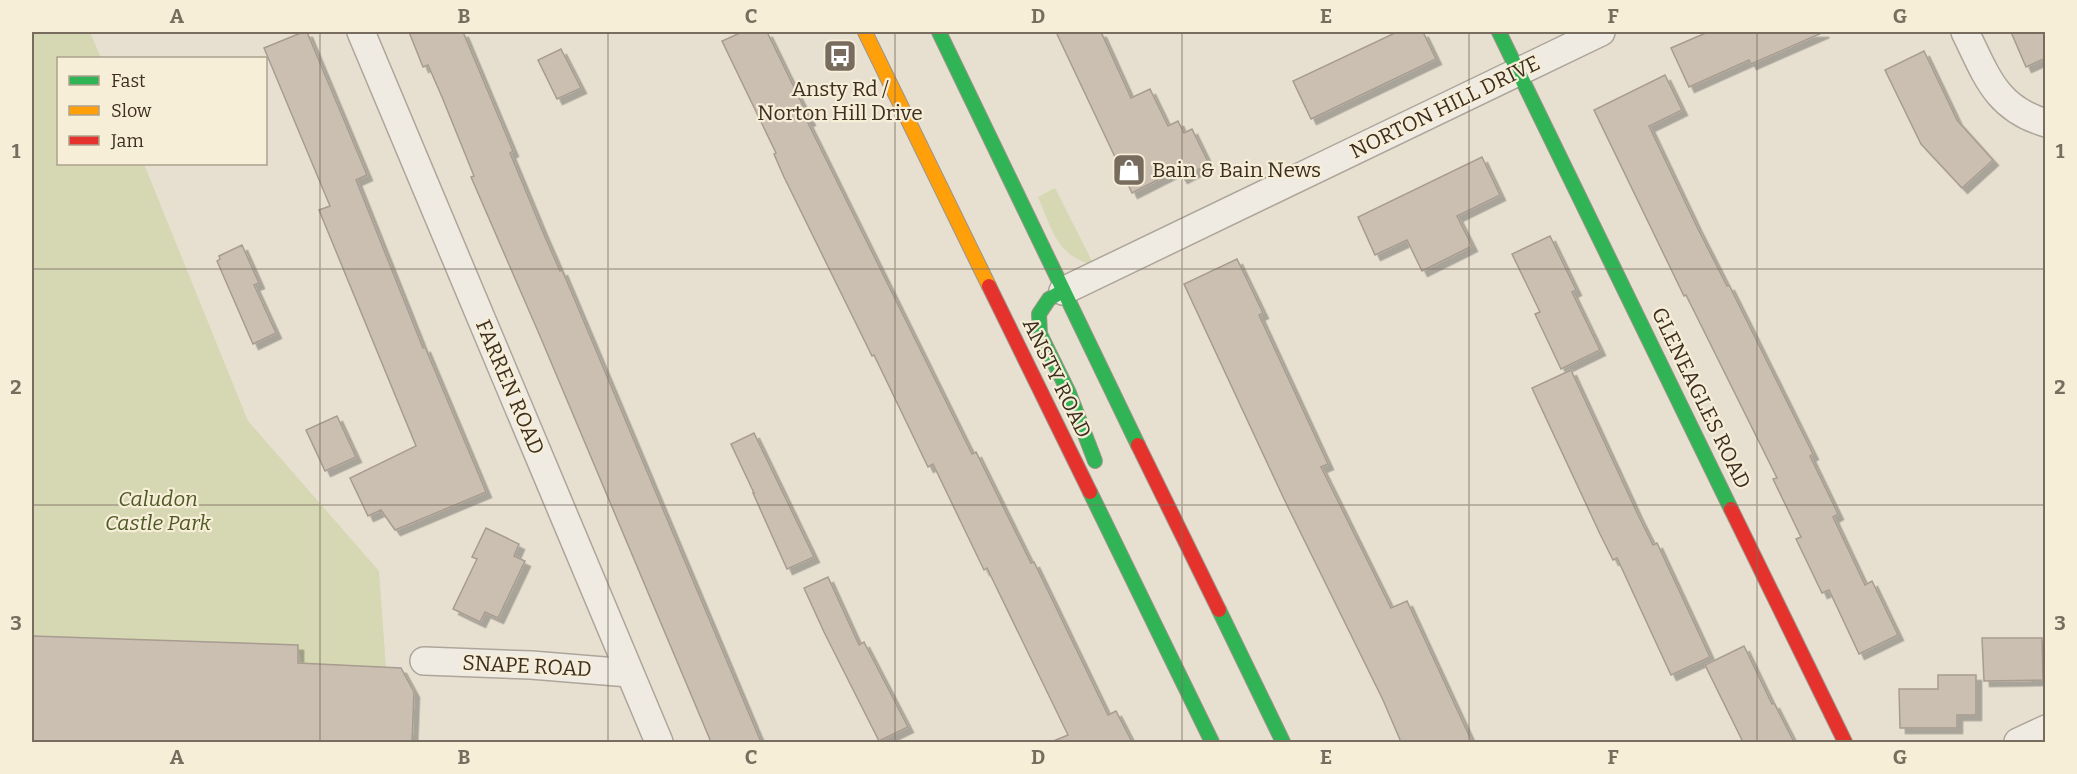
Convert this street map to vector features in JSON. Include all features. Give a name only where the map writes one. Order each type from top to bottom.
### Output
[{"type":"main road","name":"ANSTY ROAD","points":[[865,32],[1212,742]]},
{"type":"main road","name":"ANSTY ROAD","points":[[939,32],[1283,742]]},
{"type":"main road","name":"GLENEAGLES ROAD","points":[[1499,32],[1845,742]]},
{"type":"main road","points":[[1063,291],[1049,299],[1039,314],[1040,334],[1070,393],[1102,478]]},
{"type":"main road","points":[[1114,510],[1137,591]]},
{"type":"street","name":"FARREN ROAD","points":[[361,32],[659,742]]},
{"type":"street","name":"NORTON HILL DRIVE","points":[[1063,291],[1269,193],[1380,136],[1601,32]]},
{"type":"street","points":[[1965,32],[1993,88],[2004,101],[2017,111],[2046,123]]},
{"type":"street","name":"SNAPE ROAD","points":[[424,661],[531,665],[629,673]]},
{"type":"street","points":[[2019,742],[2046,729]]},
{"type":"green space","name":"Caludon Castle Park","points":[[32,32],[90,32],[101,57],[57,57],[57,165],[144,165],[248,421],[379,571],[386,667],[302,664],[298,645],[32,636]]},
{"type":"green space","points":[[1055,188],[1094,265],[1072,256],[1057,240],[1038,197]]},
{"type":"building","points":[[307,32],[367,175],[356,180],[423,348],[425,347],[486,492],[395,530],[381,510],[368,516],[350,478],[416,446],[319,210],[330,206],[264,48]]},
{"type":"building","points":[[409,32],[463,32],[513,151],[510,153],[542,230],[571,291],[761,742],[711,742],[471,177],[474,176],[442,97],[428,65],[423,67]]},
{"type":"building","points":[[742,32],[767,32],[810,120],[807,121],[972,454],[976,452],[1031,563],[1034,562],[1108,715],[1116,711],[1132,742],[1051,742],[1068,735],[987,568],[984,570],[933,464],[928,467],[874,355],[872,356],[784,177],[774,154],[776,153],[722,41]]},
{"type":"building","points":[[1056,32],[1101,32],[1131,98],[1150,89],[1168,126],[1178,121],[1184,133],[1192,129],[1209,164],[1182,178],[1177,170],[1132,193]]},
{"type":"building","points":[[1397,32],[1423,32],[1436,59],[1311,119],[1293,81]]},
{"type":"building","points":[[1708,32],[1824,32],[1751,64],[1749,60],[1689,87],[1671,48]]},
{"type":"building","points":[[2011,32],[2046,32],[2046,58],[2026,67]]},
{"type":"building","points":[[561,49],[581,88],[557,99],[538,60]]},
{"type":"building","points":[[1924,51],[1957,120],[1993,160],[1962,188],[1921,144],[1885,70]]},
{"type":"building","points":[[1665,75],[1682,110],[1649,126],[1697,227],[1727,286],[1729,285],[1813,454],[1810,456],[1838,514],[1833,517],[1865,585],[1872,581],[1898,635],[1859,654],[1829,590],[1822,593],[1796,539],[1801,537],[1773,479],[1777,478],[1686,295],[1684,296],[1594,110]]},
{"type":"building","points":[[1482,157],[1500,195],[1457,216],[1472,246],[1422,271],[1407,240],[1375,255],[1358,217]]},
{"type":"building","points":[[1550,236],[1576,290],[1572,292],[1600,350],[1561,369],[1535,314],[1540,312],[1512,254]]},
{"type":"building","points":[[242,245],[259,283],[254,285],[276,333],[253,344],[217,261],[220,259],[219,256]]},
{"type":"building","points":[[1237,259],[1263,313],[1259,315],[1328,464],[1321,467],[1391,608],[1407,601],[1472,742],[1401,742],[1184,284]]},
{"type":"building","points":[[1571,370],[1638,515],[1653,545],[1657,543],[1710,657],[1671,675],[1617,558],[1613,560],[1600,534],[1532,388]]},
{"type":"building","points":[[337,416],[356,457],[325,471],[306,430]]},
{"type":"building","points":[[754,433],[814,557],[787,569],[731,444]]},
{"type":"building","points":[[486,528],[519,544],[514,556],[525,561],[498,618],[485,612],[480,622],[453,609],[477,559],[472,557]]},
{"type":"building","points":[[828,577],[859,645],[864,642],[908,727],[879,741],[804,588]]},
{"type":"building","points":[[32,636],[298,645],[298,663],[401,668],[414,692],[412,742],[32,742]]},
{"type":"building","points":[[1982,638],[2042,638],[2043,680],[1984,681]]},
{"type":"building","points":[[1744,646],[1772,704],[1774,703],[1794,742],[1743,742],[1705,665]]},
{"type":"building","points":[[1938,675],[1976,675],[1976,715],[1957,715],[1957,728],[1900,728],[1899,689],[1938,689]]},
{"type":"traffic: fast","points":[[939,32],[1138,445]]},
{"type":"traffic: fast","points":[[1499,32],[1731,509]]},
{"type":"traffic: fast","points":[[1063,291],[1049,299],[1039,314],[1040,334],[1069,393],[1095,461]]},
{"type":"traffic: fast","points":[[1090,492],[1212,742]]},
{"type":"traffic: fast","points":[[1219,610],[1283,742]]},
{"type":"traffic: slow","points":[[865,32],[989,286]]},
{"type":"traffic: jam","points":[[989,286],[1090,492]]},
{"type":"traffic: jam","points":[[1138,445],[1219,610]]},
{"type":"traffic: jam","points":[[1731,509],[1845,742]]},
{"type":"place","name":"Ansty Rd / Norton Hill Drive","points":[[840,56]]},
{"type":"place","name":"Bain & Bain News","points":[[1129,170]]}]
